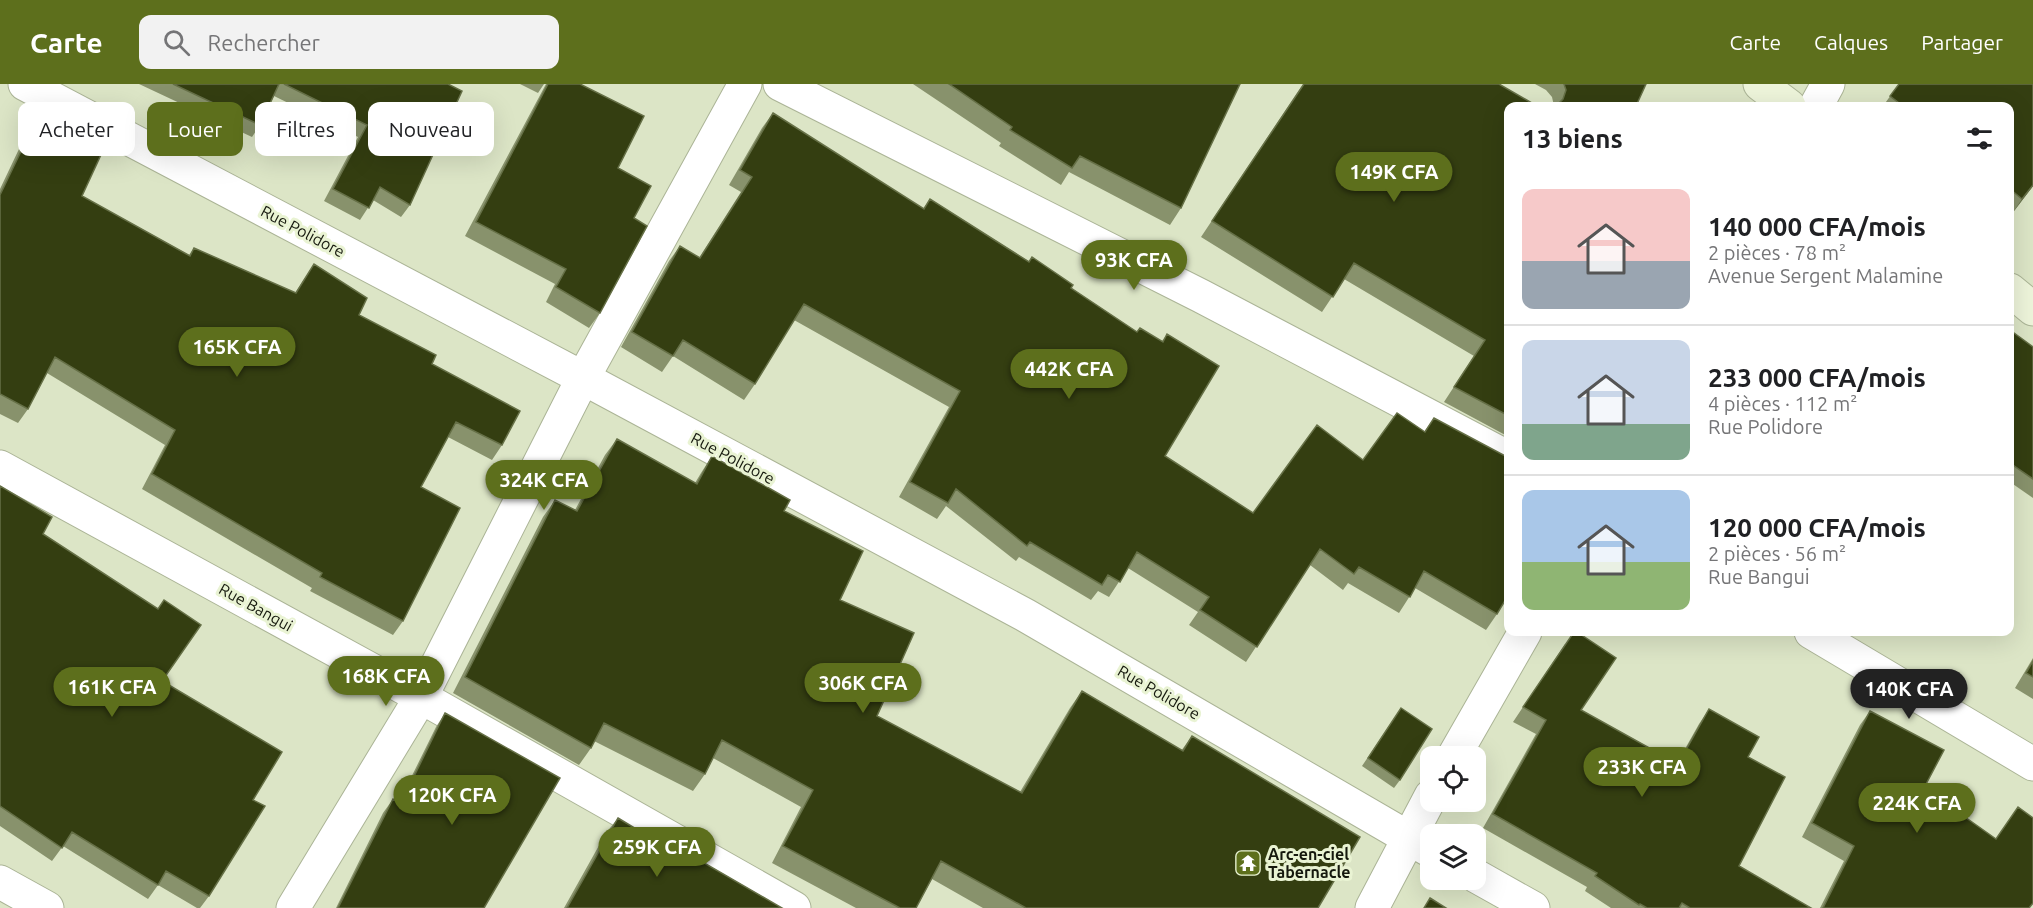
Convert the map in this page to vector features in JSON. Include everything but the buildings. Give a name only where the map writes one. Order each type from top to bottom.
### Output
[{"type":"street","name":"Rue Polidore","points":[[25,84],[583,378],[1025,615],[1419,844]]},
{"type":"street","points":[[293,908],[421,697],[583,378],[745,84]]},
{"type":"street","points":[[780,84],[1190,291],[1504,455]]},
{"type":"street","points":[[1760,84],[1784,102]]},
{"type":"street","points":[[1817,102],[1828,84]]},
{"type":"street","points":[[2014,293],[2033,309]]},
{"type":"street","name":"Rue Bangui","points":[[0,467],[421,697],[794,908]]},
{"type":"street","points":[[1460,746],[1523,636]]},
{"type":"street","points":[[1818,636],[2033,764]]},
{"type":"street","points":[[1372,908],[1419,844],[1427,812]]},
{"type":"street","points":[[0,882],[47,908]]},
{"type":"street","points":[[1486,882],[1533,908]]},
{"type":"place","name":"Arc-en-ciel Tabernacle","points":[[1248,863]]}]
